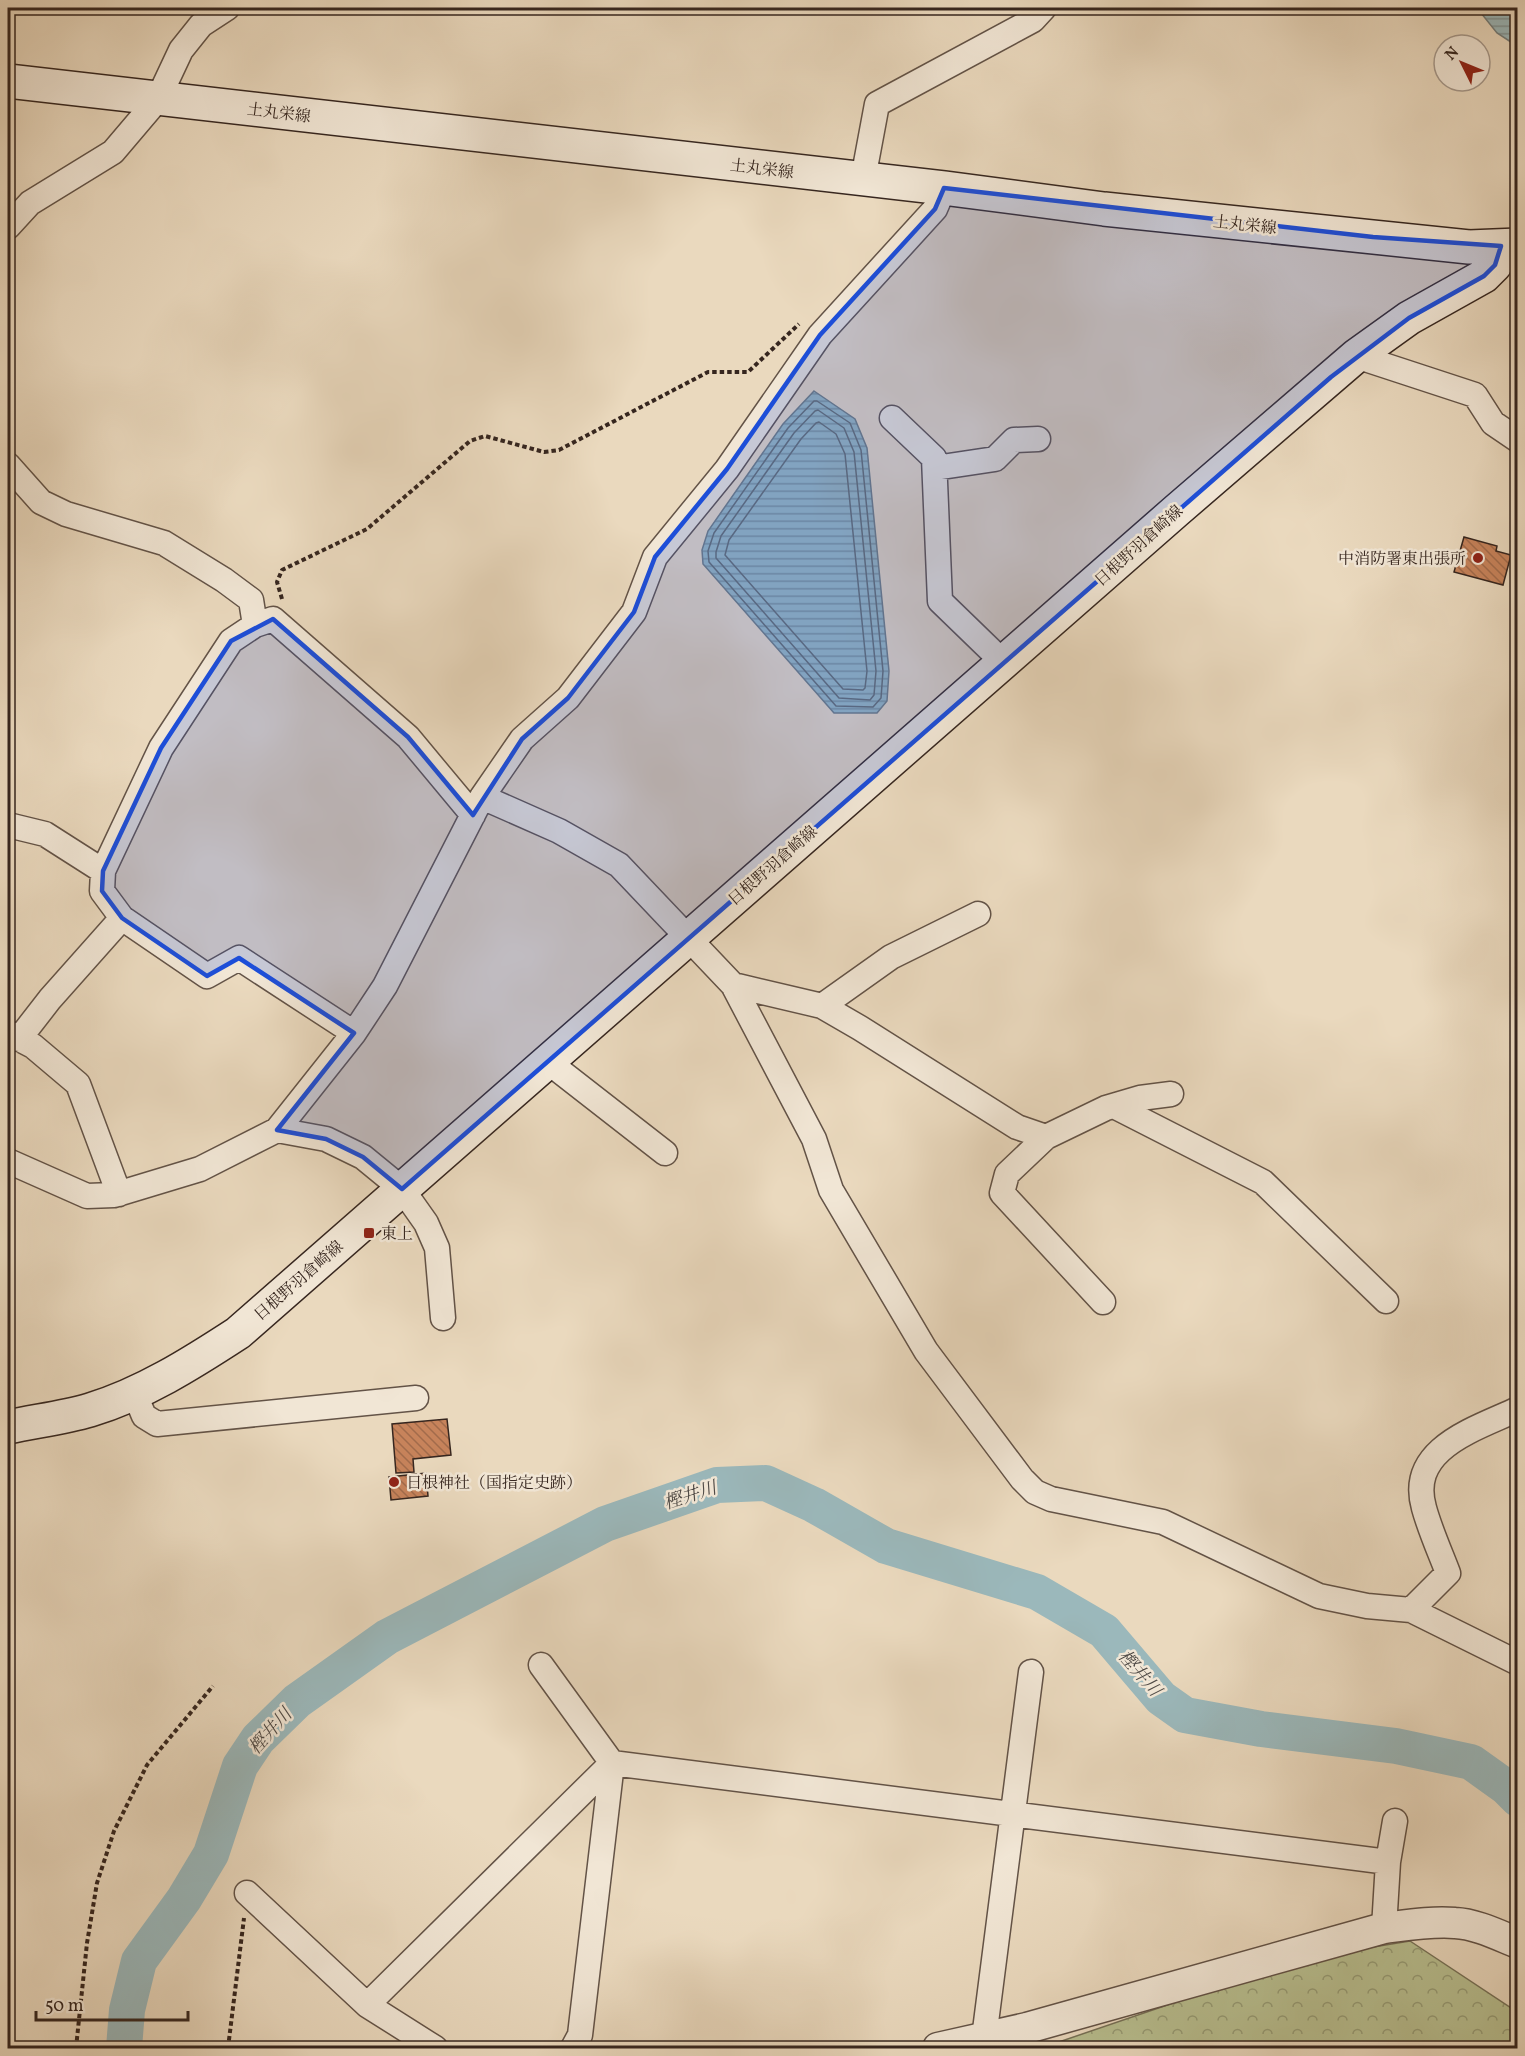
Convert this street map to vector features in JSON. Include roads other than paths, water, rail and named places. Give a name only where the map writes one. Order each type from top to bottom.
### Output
[{"type":"main road","name":"土丸栄線","points":[[8,81],[944,188],[1104,209],[1469,247],[1509,245]]},
{"type":"main road","name":"日根野羽倉崎線","points":[[8,1427],[90,1410],[134,1392],[191,1363],[238,1333],[688,937],[1356,356],[1409,318],[1484,276],[1509,245]]},
{"type":"street","points":[[8,227],[30,203],[113,152],[158,99],[181,50],[201,25],[227,8]]},
{"type":"street","points":[[863,179],[877,104],[1033,20],[1044,8]]},
{"type":"street","points":[[8,1161],[87,1196],[118,1194],[200,1169],[277,1130],[354,1033],[385,986],[477,806],[522,739],[568,698],[634,612],[655,557],[726,469],[820,335],[935,208],[944,188]]},
{"type":"street","points":[[1356,356],[1475,395],[1493,423],[1518,440]]},
{"type":"street","points":[[892,418],[934,458],[939,601],[1005,663]]},
{"type":"street","points":[[935,468],[995,459],[1014,440],[1038,439]]},
{"type":"street","points":[[8,465],[41,502],[66,514],[164,543],[224,580],[251,600],[264,622],[408,737],[477,806],[559,831],[619,865],[733,985],[814,1139],[831,1190],[908,1321],[926,1351],[1022,1479],[1035,1492],[1051,1499],[1163,1522],[1319,1596],[1367,1606],[1411,1610],[1518,1663]]},
{"type":"street","points":[[264,622],[231,641],[161,748],[103,871],[102,891],[122,918],[207,976],[239,958],[354,1033]]},
{"type":"street","points":[[8,825],[45,834],[103,871]]},
{"type":"street","points":[[822,1006],[891,957],[978,914]]},
{"type":"street","points":[[118,1194],[78,1084],[33,1046],[13,1036],[50,999],[122,918]]},
{"type":"street","points":[[733,985],[822,1006],[861,1028],[1017,1127],[1046,1137]]},
{"type":"street","points":[[547,1061],[665,1153]]},
{"type":"street","points":[[1103,1302],[1002,1193],[1007,1174],[1046,1137],[1114,1106],[1140,1098],[1171,1094]]},
{"type":"street","points":[[1114,1106],[1263,1182],[1386,1301]]},
{"type":"street","points":[[277,1130],[326,1139],[363,1156],[402,1189],[426,1223],[436,1248],[443,1318]]},
{"type":"street","points":[[134,1392],[144,1416],[157,1424],[416,1398]]},
{"type":"street","points":[[1411,1610],[1448,1573],[1423,1506],[1422,1481],[1430,1459],[1446,1444],[1518,1409]]},
{"type":"street","points":[[541,1665],[612,1763],[580,2036],[581,2046]]},
{"type":"street","points":[[984,2038],[1031,1672]]},
{"type":"street","points":[[612,1763],[1388,1862]]},
{"type":"street","points":[[367,2005],[612,1763]]},
{"type":"street","points":[[1384,1928],[1388,1862],[1395,1821]]},
{"type":"street","points":[[247,1893],[367,2005],[435,2049]]},
{"type":"street","points":[[938,2049],[1050,2022],[1384,1928],[1430,1923],[1456,1923],[1492,1932],[1518,1943]]},
{"type":"water","points":[[1477,8],[1517,8],[1517,46],[1497,33]]},
{"type":"water","points":[[814,391],[855,419],[867,448],[889,671],[887,701],[877,713],[834,713],[703,564],[702,550],[708,531],[783,424]]},
{"type":"waterway","name":"樫井川","points":[[124,2048],[127,2010],[139,1961],[184,1899],[211,1854],[240,1766],[258,1739],[297,1701],[387,1637],[605,1524],[717,1485],[766,1483],[814,1505],[886,1546],[1037,1592],[1104,1631],[1161,1698],[1185,1715],[1261,1729],[1396,1746],[1471,1762],[1506,1787],[1518,1799]]},
{"type":"place","name":"中消防署東出張所","points":[[1478,558]]},
{"type":"place","name":"東上","points":[[369,1233]]},
{"type":"place","name":"日根神社（国指定史跡）","points":[[394,1482]]}]
